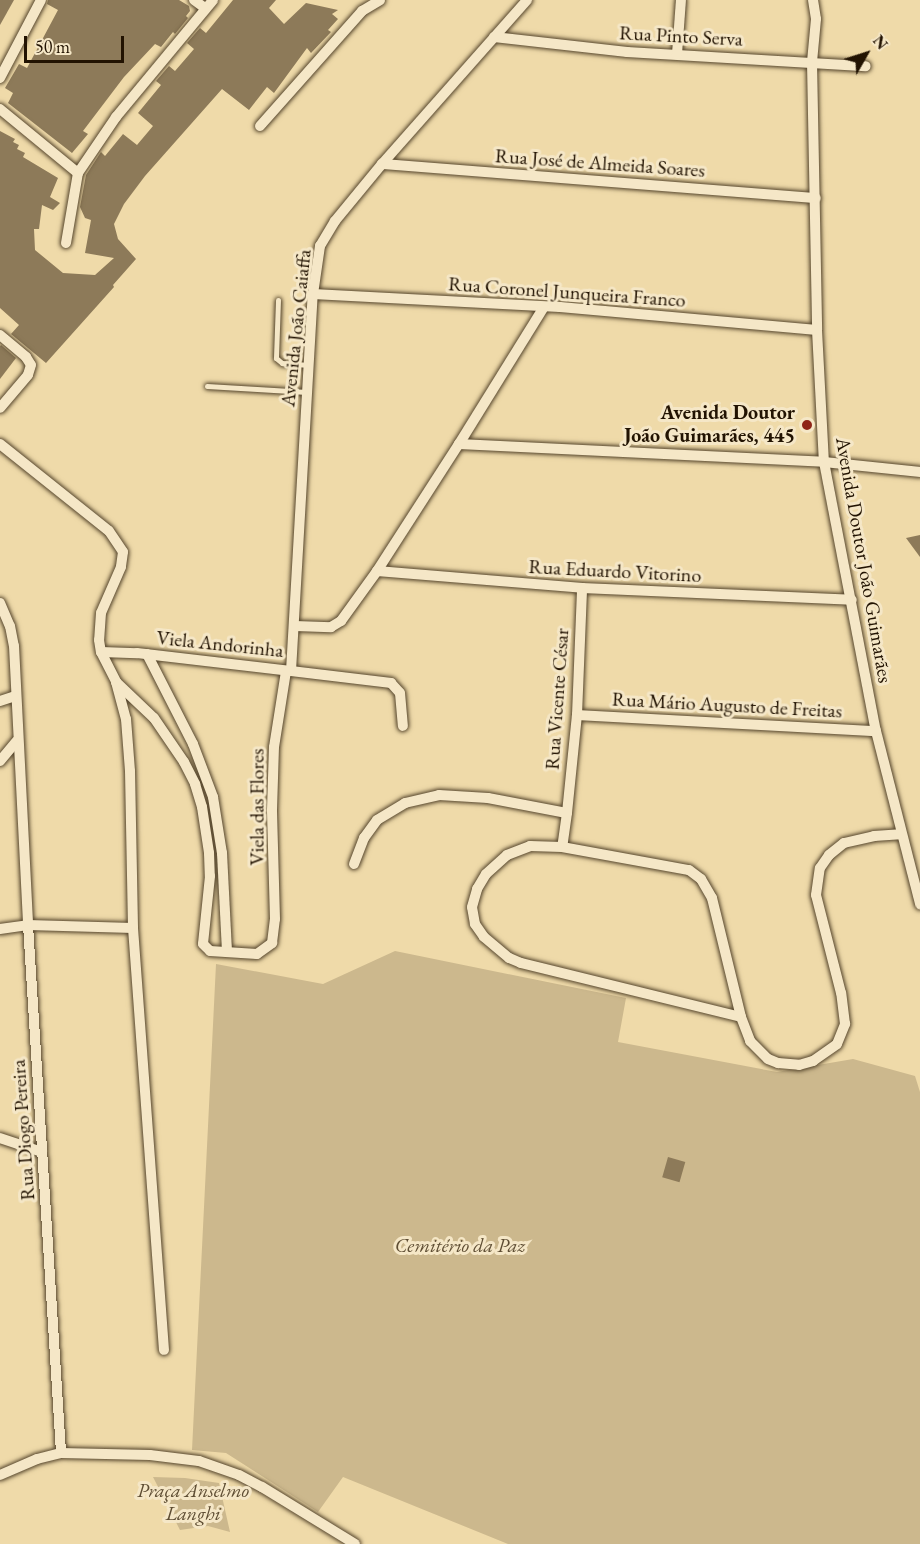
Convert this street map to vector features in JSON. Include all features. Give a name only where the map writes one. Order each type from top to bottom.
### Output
[{"type":"street","points":[[0,78],[41,0]]},
{"type":"street","points":[[66,243],[78,173],[116,117],[209,4],[194,0]]},
{"type":"street","points":[[260,126],[362,11],[380,0]]},
{"type":"street","name":"Avenida João Caiaffa","points":[[295,626],[293,609],[313,294],[317,261],[325,237],[382,164],[527,0]]},
{"type":"street","points":[[677,54],[681,0]]},
{"type":"street","name":"Avenida Doutor João Guimarães","points":[[813,0],[816,19],[812,62],[817,330],[824,462],[876,731],[900,834],[920,904]]},
{"type":"street","name":"Rua Pinto Serva","points":[[494,37],[578,48],[866,66]]},
{"type":"street","points":[[0,109],[78,173]]},
{"type":"street","name":"Rua José de Almeida Soares","points":[[382,164],[816,198]]},
{"type":"street","name":"Rua Coronel Junqueira Franco","points":[[313,294],[544,307],[817,330]]},
{"type":"street","points":[[295,626],[312,628],[336,625],[377,571],[544,307]]},
{"type":"street","points":[[0,335],[26,357],[31,365],[28,375],[0,408]]},
{"type":"street","points":[[0,444],[109,531],[120,546],[123,558],[101,614],[99,640],[101,652],[116,682],[126,719],[130,771],[133,928],[164,1350]]},
{"type":"street","points":[[459,444],[824,462],[920,472]]},
{"type":"street","name":"Rua Eduardo Vitorino","points":[[377,571],[582,588],[852,600]]},
{"type":"street","name":"Rua Vicente César","points":[[562,847],[577,715],[582,588]]},
{"type":"street","name":"Rua Diogo Pereira","points":[[0,603],[10,626],[14,646],[28,926],[62,1453]]},
{"type":"street","name":"Viela Andorinha","points":[[101,652],[147,654],[288,671],[295,626]]},
{"type":"street","points":[[116,682],[154,718],[184,762],[195,784],[206,829],[210,876],[203,944],[210,951],[226,952],[222,853],[213,797],[193,744],[147,654]]},
{"type":"street","points":[[288,671],[391,682],[400,693],[403,726]]},
{"type":"street","name":"Viela das Flores","points":[[226,952],[257,954],[272,943],[276,892],[272,810],[274,747],[288,671]]},
{"type":"street","points":[[0,701],[15,696]]},
{"type":"street","name":"Rua Mário Augusto de Freitas","points":[[577,715],[876,731]]},
{"type":"street","points":[[0,761],[17,741]]},
{"type":"street","points":[[354,864],[364,838],[378,820],[389,810],[419,798],[460,794],[567,813]]},
{"type":"street","points":[[741,1017],[521,963],[496,949],[475,924],[472,907],[477,889],[486,874],[518,849],[530,846],[562,847],[689,870],[701,879],[712,898],[741,1017],[750,1041],[768,1059],[778,1063],[799,1065],[813,1061],[837,1044],[845,1024],[841,993],[816,895],[817,877],[829,855],[844,843],[874,836],[900,834]]},
{"type":"street","points":[[0,929],[28,926],[133,928]]},
{"type":"street","points":[[0,1138],[42,1152]]},
{"type":"street","points":[[0,1475],[43,1457],[62,1453],[150,1455],[199,1461],[262,1487],[355,1544]]},
{"type":"lane","points":[[278,300],[276,358],[282,363],[309,365]]},
{"type":"lane","points":[[207,386],[307,392]]},
{"type":"green space","name":"Cemitério da Paz","points":[[395,951],[626,998],[618,1042],[777,1072],[853,1059],[915,1076],[920,1092],[920,1544],[508,1544],[343,1477],[318,1512],[226,1453],[192,1450],[216,964],[323,984]]},
{"type":"green space","name":"Praça Anselmo Langhi","points":[[153,1477],[185,1478],[219,1483],[230,1532],[208,1526],[180,1530]]},
{"type":"building","points":[[0,0],[14,0],[0,25]]},
{"type":"building","points":[[48,0],[179,0],[189,6],[190,11],[186,16],[188,18],[175,34],[173,32],[161,47],[155,44],[124,77],[83,131],[88,134],[72,153],[8,103],[13,93],[5,88],[19,64],[27,68],[58,10],[47,4]]},
{"type":"building","points":[[233,0],[276,0],[269,8],[284,24],[306,3],[338,10],[332,14],[338,19],[328,30],[331,32],[311,53],[307,48],[274,93],[267,87],[249,110],[222,89],[145,176],[124,204],[114,224],[118,239],[136,259],[46,363],[11,334],[19,325],[0,308],[0,131],[15,139],[13,142],[19,145],[17,149],[25,153],[23,157],[58,178],[50,197],[60,203],[53,210],[42,205],[39,229],[34,229],[35,250],[63,273],[95,275],[114,258],[85,253],[91,220],[85,218],[80,207],[86,175],[101,152],[105,156],[123,134],[137,145],[153,126],[138,113],[161,85],[156,81],[169,66],[175,71],[194,49],[187,43],[200,28],[206,33]]},
{"type":"building","points":[[0,346],[16,358],[0,379]]},
{"type":"building","points":[[920,535],[920,557],[906,538]]},
{"type":"building","points":[[668,1157],[685,1162],[680,1182],[662,1177]]},
{"type":"place","name":"Avenida Doutor João Guimarães, 445","points":[[807,425]]}]
